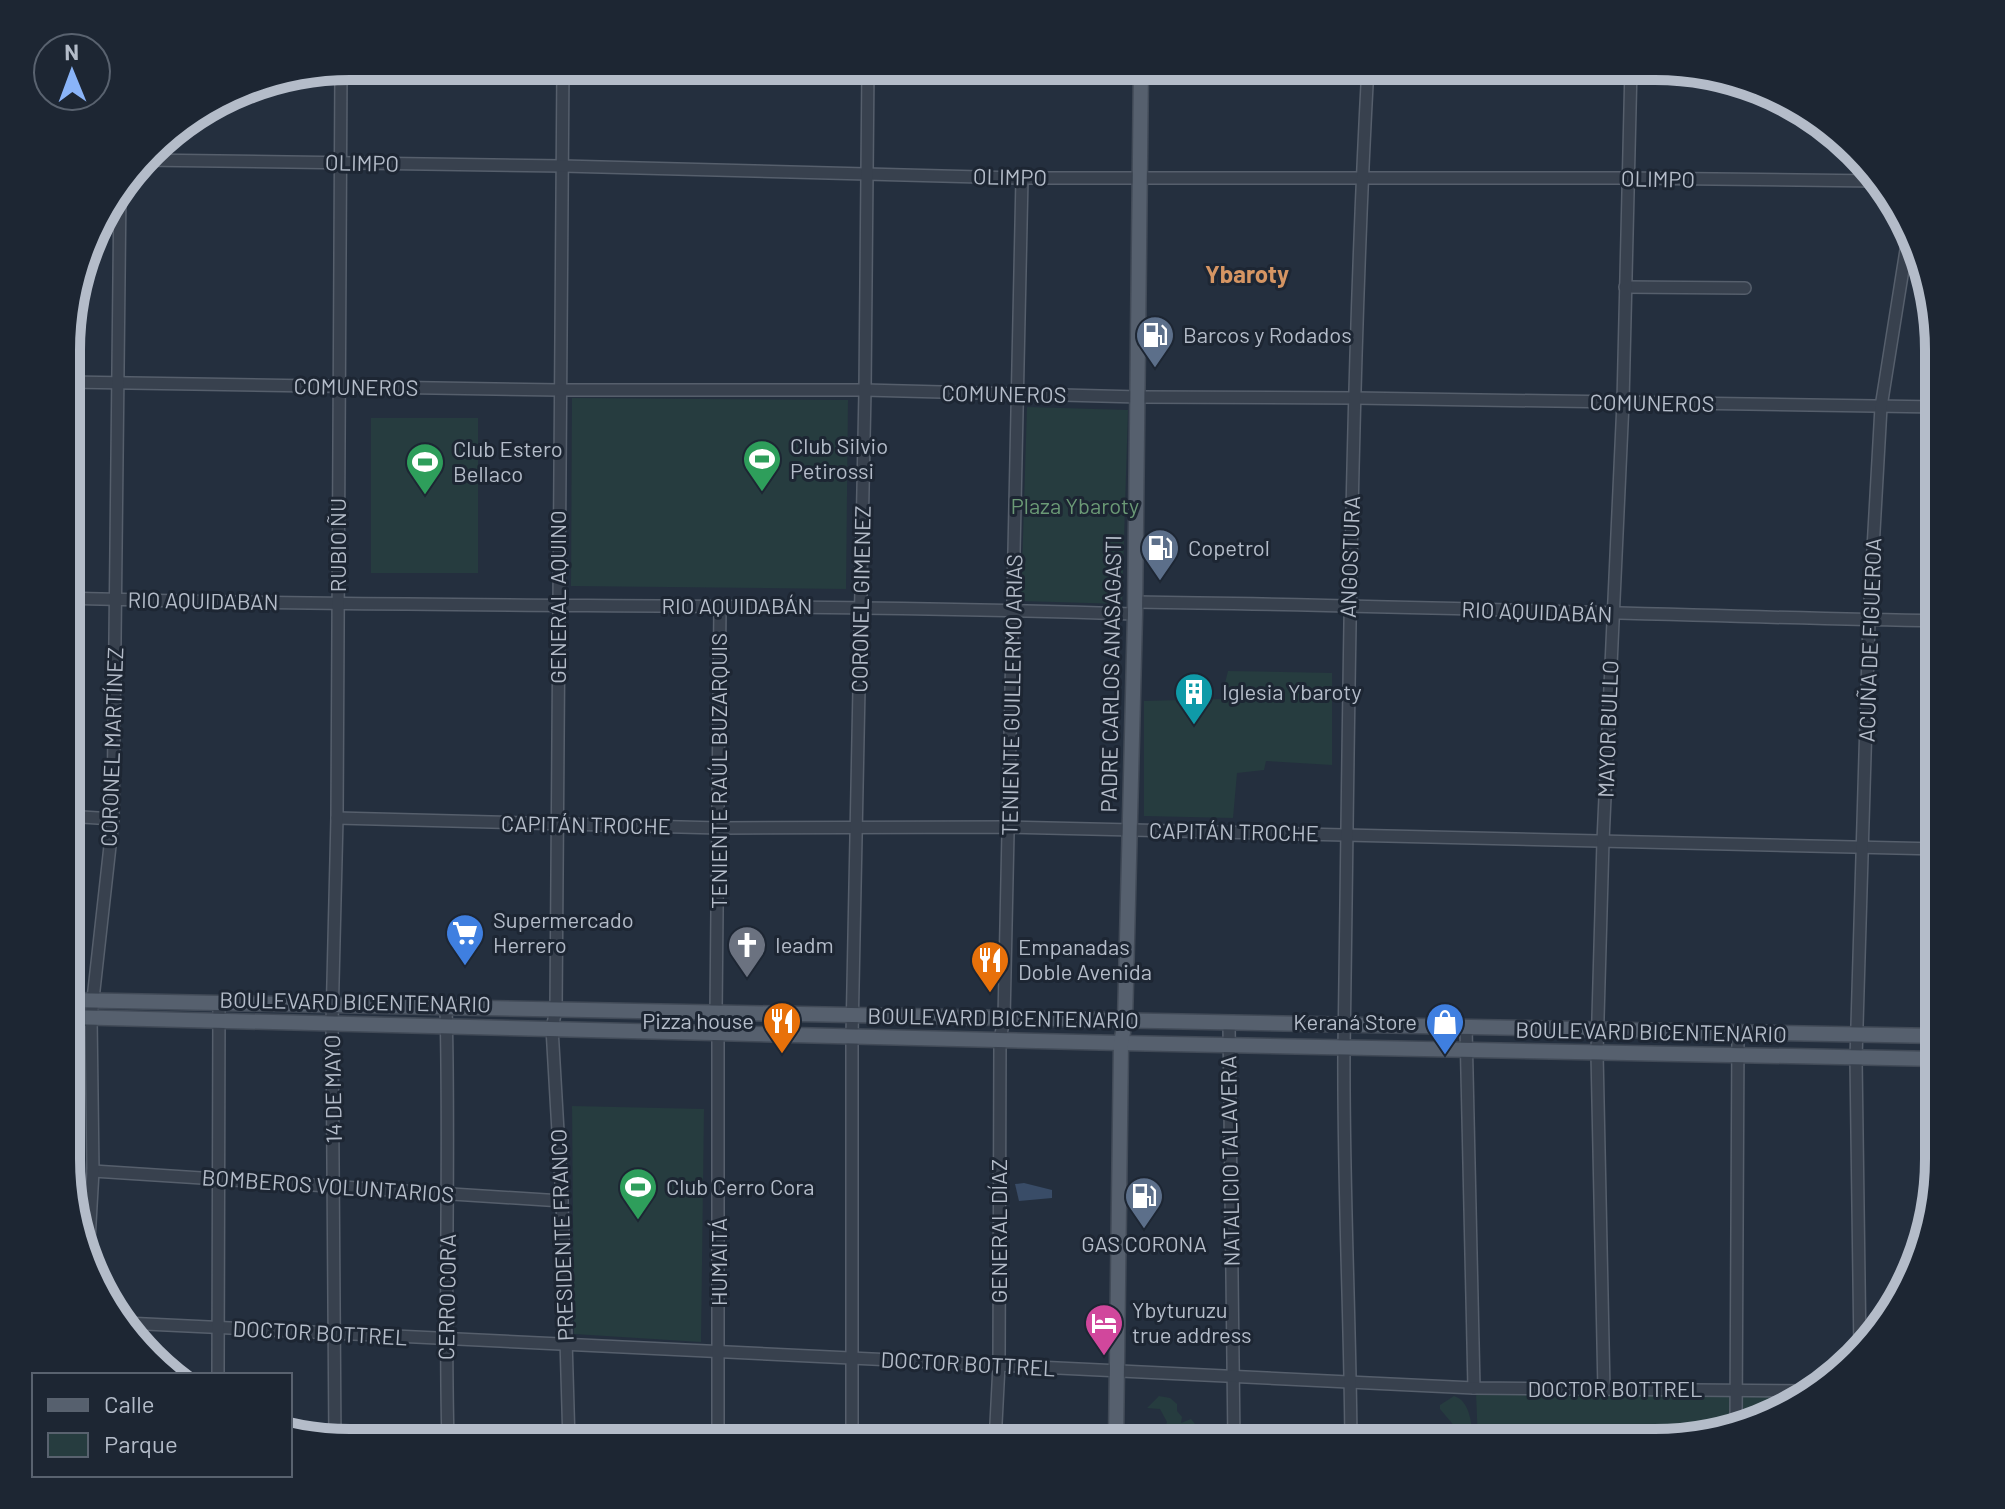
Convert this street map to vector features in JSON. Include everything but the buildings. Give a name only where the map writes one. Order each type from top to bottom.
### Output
[{"type":"main road","name":"PADRE CARLOS ANASAGASTI","points":[[1116,1429],[1121,1043],[1125,1022],[1136,608],[1141,81]]},
{"type":"main road","name":"BOULEVARD BICENTENARIO","points":[[81,1001],[1924,1036]]},
{"type":"main road","name":"BOULEVARD BICENTENARIO","points":[[81,1017],[1924,1059]]},
{"type":"street","name":"RUBIO ÑU","points":[[332,1023],[337,818],[341,81]]},
{"type":"street","name":"GENERAL AQUINO","points":[[552,1028],[556,1010],[563,81]]},
{"type":"street","name":"CORONEL GIMENEZ","points":[[852,1428],[852,1036],[869,173],[868,81]]},
{"type":"street","name":"ANGOSTURA","points":[[1351,1429],[1344,1047],[1345,835],[1355,398],[1367,81]]},
{"type":"street","name":"MAYOR BULLO","points":[[1604,1391],[1597,1053],[1603,841],[1623,402],[1630,81]]},
{"type":"street","name":"OLIMPO","points":[[159,160],[563,166],[1022,178],[1865,181]]},
{"type":"street","name":"TENIENTE GUILLERMO ARIAS","points":[[1004,1019],[1022,178]]},
{"type":"street","name":"CORONEL MARTÍNEZ","points":[[90,1231],[93,1171],[91,1017],[113,819],[120,209]]},
{"type":"street","name":"ACUÑA DE FIGUEROA","points":[[1860,1335],[1856,1059],[1869,620],[1881,407],[1906,252]]},
{"type":"street","points":[[1625,287],[1745,288]]},
{"type":"street","name":"COMUNEROS","points":[[80,382],[559,390],[865,390],[1139,397],[1925,407]]},
{"type":"street","name":"RIO AQUIDABAN","points":[[80,598],[338,604]]},
{"type":"street","name":"RIO AQUIDABÁN","points":[[338,604],[1015,610],[1349,604],[1613,615],[1925,621]]},
{"type":"street","name":"TENIENTE RAÚL BUZARQUIS","points":[[718,1033],[720,606]]},
{"type":"street","points":[[81,817],[113,819]]},
{"type":"street","name":"CAPITÁN TROCHE","points":[[337,818],[719,828],[1009,827],[1924,849]]},
{"type":"street","points":[[218,1373],[219,1004]]},
{"type":"street","name":"CERRO CORA","points":[[446,1008],[448,1428]]},
{"type":"street","name":"GENERAL DÍAZ","points":[[996,1429],[999,1365],[1000,1039],[1004,1019]]},
{"type":"street","name":"14 DE MAYO","points":[[332,1023],[335,1428]]},
{"type":"street","name":"NATALICIO TALAVERA","points":[[1229,1024],[1234,1429]]},
{"type":"street","name":"PRESIDENTE FRANCO","points":[[552,1028],[562,1201],[569,1428]]},
{"type":"street","points":[[1466,1028],[1474,1388]]},
{"type":"street","name":"HUMAITÁ","points":[[718,1033],[718,1428]]},
{"type":"street","points":[[1736,1416],[1738,1034]]},
{"type":"street","name":"BOMBEROS VOLUNTARIOS","points":[[93,1171],[562,1201]]},
{"type":"street","name":"DOCTOR BOTTREL","points":[[136,1324],[1474,1388],[1793,1391]]},
{"type":"green space","points":[[572,398],[848,400],[846,589],[571,586]]},
{"type":"green space","name":"Plaza Ybaroty","points":[[1027,407],[1128,410],[1122,604],[1021,601]]},
{"type":"green space","name":"Club Estero Bellaco","points":[[371,418],[478,418],[478,573],[371,573]]},
{"type":"green space","points":[[1228,671],[1332,673],[1332,765],[1266,761],[1264,770],[1237,773],[1233,818],[1144,816],[1144,701],[1221,699]]},
{"type":"green space","points":[[81,1031],[83,1031],[81,1109]]},
{"type":"green space","name":"Club Cerro Cora","points":[[572,1106],[704,1109],[701,1342],[574,1334]]},
{"type":"green space","points":[[1476,1392],[1788,1394],[1725,1420],[1690,1427],[1477,1429]]},
{"type":"green space","points":[[1159,1396],[1170,1398],[1177,1404],[1181,1423],[1191,1419],[1197,1429],[1164,1429],[1167,1422],[1160,1409],[1147,1408]]},
{"type":"green space","points":[[1454,1396],[1460,1399],[1467,1409],[1472,1429],[1456,1429],[1440,1405]]},
{"type":"water","points":[[1024,1183],[1052,1190],[1052,1198],[1019,1201],[1015,1184]]},
{"type":"place","name":"Barcos y Rodados","points":[[1155,369]]},
{"type":"place","name":"Club Silvio Petirossi","points":[[762,493]]},
{"type":"place","name":"Club Estero Bellaco","points":[[425,496]]},
{"type":"place","name":"Copetrol","points":[[1160,582]]},
{"type":"place","name":"Iglesia Ybaroty","points":[[1194,726]]},
{"type":"place","name":"Supermercado Herrero","points":[[465,967]]},
{"type":"place","name":"Ieadm","points":[[747,979]]},
{"type":"place","name":"Empanadas Doble Avenida","points":[[990,994]]},
{"type":"place","name":"Pizza house","points":[[782,1055]]},
{"type":"place","name":"Keraná Store","points":[[1445,1056]]},
{"type":"place","name":"Club Cerro Cora","points":[[638,1221]]},
{"type":"place","name":"GAS CORONA","points":[[1144,1230]]},
{"type":"place","name":"Ybyturuzu true address","points":[[1104,1357]]},
{"type":"district","name":"Ybaroty","points":[[1247,275]]}]
